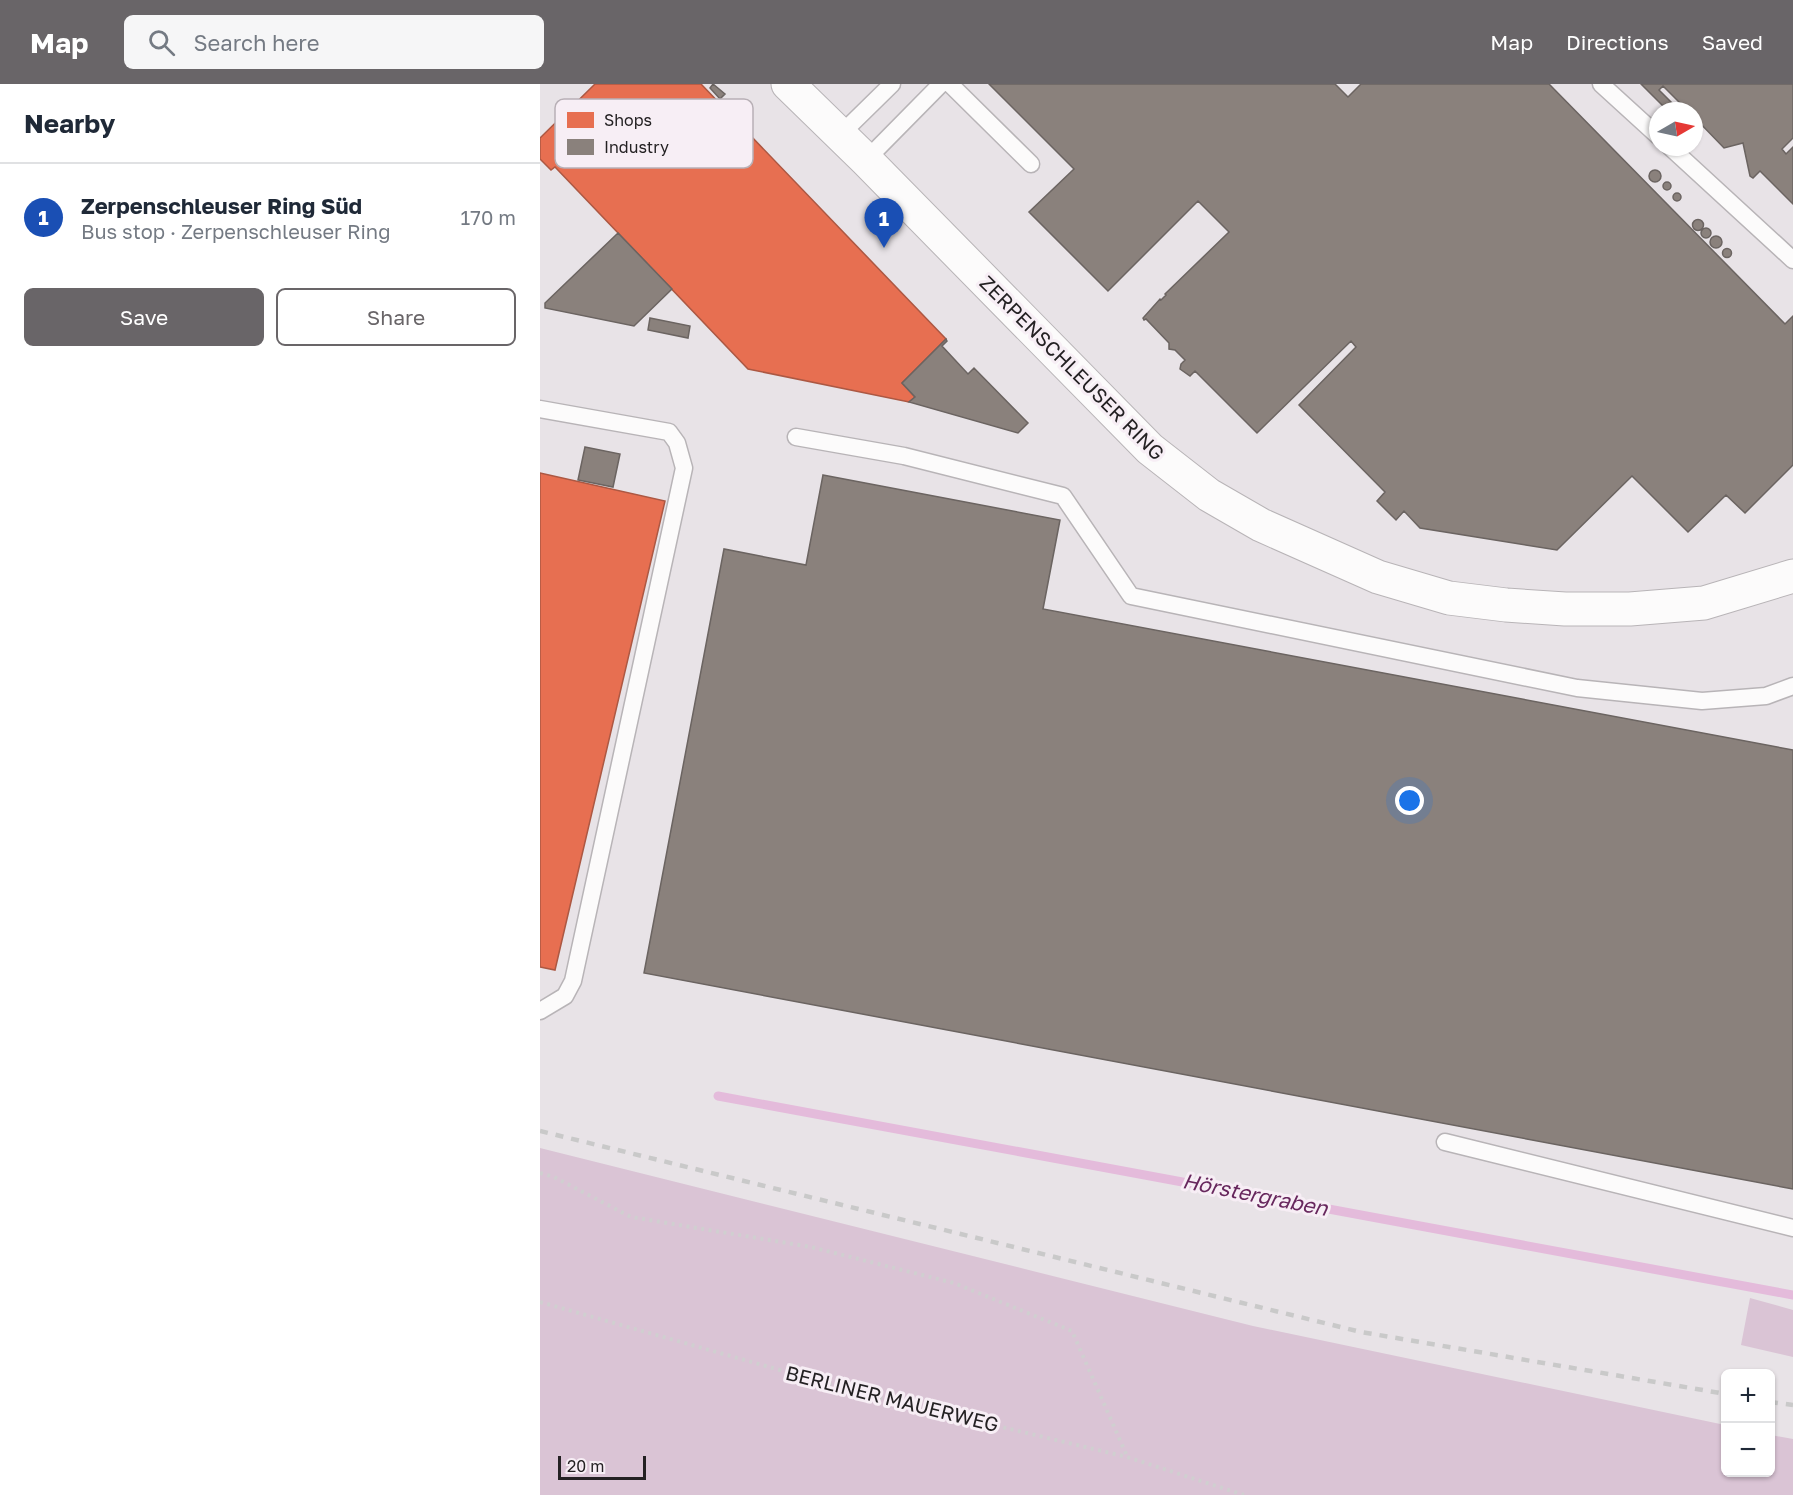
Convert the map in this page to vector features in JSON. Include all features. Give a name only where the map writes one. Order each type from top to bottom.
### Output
[{"type":"street","name":"ZERPENSCHLEUSER RING","points":[[788,84],[866,160],[1150,449],[1209,495],[1261,525],[1378,577],[1449,598],[1506,605],[1565,609],[1630,609],[1704,603],[1793,576]]},
{"type":"lane","points":[[840,135],[892,84]]},
{"type":"lane","points":[[866,160],[941,84]]},
{"type":"lane","points":[[950,84],[1031,164]]},
{"type":"lane","points":[[1601,84],[1649,128]]},
{"type":"lane","points":[[1680,156],[1793,260]]},
{"type":"lane","points":[[540,409],[669,432],[677,443],[684,468],[573,981],[565,996],[540,1011]]},
{"type":"lane","points":[[796,437],[904,456],[1063,496],[1131,596],[1577,688],[1702,701],[1766,696],[1793,686]]},
{"type":"lane","points":[[1446,1142],[1793,1228]]},
{"type":"path","points":[[540,1173],[554,1177],[631,1217],[811,1247],[954,1283],[1072,1331],[1127,1457]]},
{"type":"path","name":"BERLINER MAUERWEG","points":[[540,1302],[868,1395],[1127,1457],[1244,1495]]},
{"type":"shaded area","points":[[540,1148],[1253,1326],[1721,1424],[1721,1477],[1775,1477],[1775,1436],[1793,1439],[1793,1495],[540,1495]]},
{"type":"shaded area","points":[[1750,1298],[1793,1310],[1793,1357],[1741,1345]]},
{"type":"building: Shops","points":[[595,84],[701,84],[715,99],[580,99]]},
{"type":"building: Shops","points":[[555,123],[555,167],[551,170],[540,159],[540,138]]},
{"type":"building: Shops","points":[[753,138],[946,339],[902,383],[915,397],[909,402],[748,369],[556,168],[753,168]]},
{"type":"building: Shops","points":[[540,473],[665,501],[555,970],[540,967]]},
{"type":"building: Industry","points":[[713,84],[725,94],[720,99],[710,88]]},
{"type":"building: Industry","points":[[989,84],[1335,84],[1348,97],[1361,84],[1549,84],[1785,324],[1793,316],[1793,465],[1745,513],[1726,495],[1688,532],[1632,476],[1557,550],[1420,528],[1404,511],[1396,520],[1377,501],[1385,492],[1299,405],[1356,347],[1351,341],[1257,433],[1195,371],[1190,376],[1180,369],[1185,360],[1175,350],[1169,349],[1169,343],[1143,318],[1229,232],[1198,201],[1108,291],[1029,212],[1074,169]]},
{"type":"building: Industry","points":[[1641,84],[1793,84],[1793,138],[1782,149],[1786,154],[1793,147],[1793,204],[1760,171],[1753,178],[1750,176],[1743,143],[1724,148],[1703,126],[1703,102],[1679,102],[1663,86],[1659,90],[1671,102],[1659,102]]},
{"type":"building: Industry","points":[[1655,170],[1661,176],[1655,182],[1649,176]]},
{"type":"building: Industry","points":[[1667,182],[1671,186],[1667,190],[1663,186]]},
{"type":"building: Industry","points":[[1677,193],[1681,197],[1677,201],[1673,197]]},
{"type":"building: Industry","points":[[1698,220],[1702,221],[1702,229],[1698,230],[1694,229],[1693,225],[1694,221]]},
{"type":"building: Industry","points":[[1706,228],[1710,229],[1710,237],[1706,238],[1702,237],[1701,233],[1702,229]]},
{"type":"building: Industry","points":[[618,233],[672,289],[634,326],[545,308],[545,303]]},
{"type":"building: Industry","points":[[1718,236],[1722,242],[1718,248],[1714,248],[1710,240]]},
{"type":"building: Industry","points":[[1727,249],[1731,253],[1727,257],[1723,253]]},
{"type":"building: Industry","points":[[650,318],[690,326],[688,338],[648,330]]},
{"type":"building: Industry","points":[[946,339],[947,341],[942,346],[968,374],[974,368],[1028,423],[1018,433],[909,402],[915,397],[902,383]]},
{"type":"building: Industry","points":[[585,447],[620,454],[613,487],[578,480]]},
{"type":"building: Industry","points":[[823,475],[1060,520],[1043,609],[1793,750],[1793,1189],[644,973],[724,549],[806,565]]},
{"type":"waterway","name":"Hörstergraben","points":[[718,1096],[1793,1295]]},
{"type":"railway","points":[[540,1131],[1361,1332],[1721,1393]]},
{"type":"railway","points":[[1775,1403],[1793,1405]]},
{"type":"place","name":"Zerpenschleuser Ring Süd","points":[[884,248]]}]
